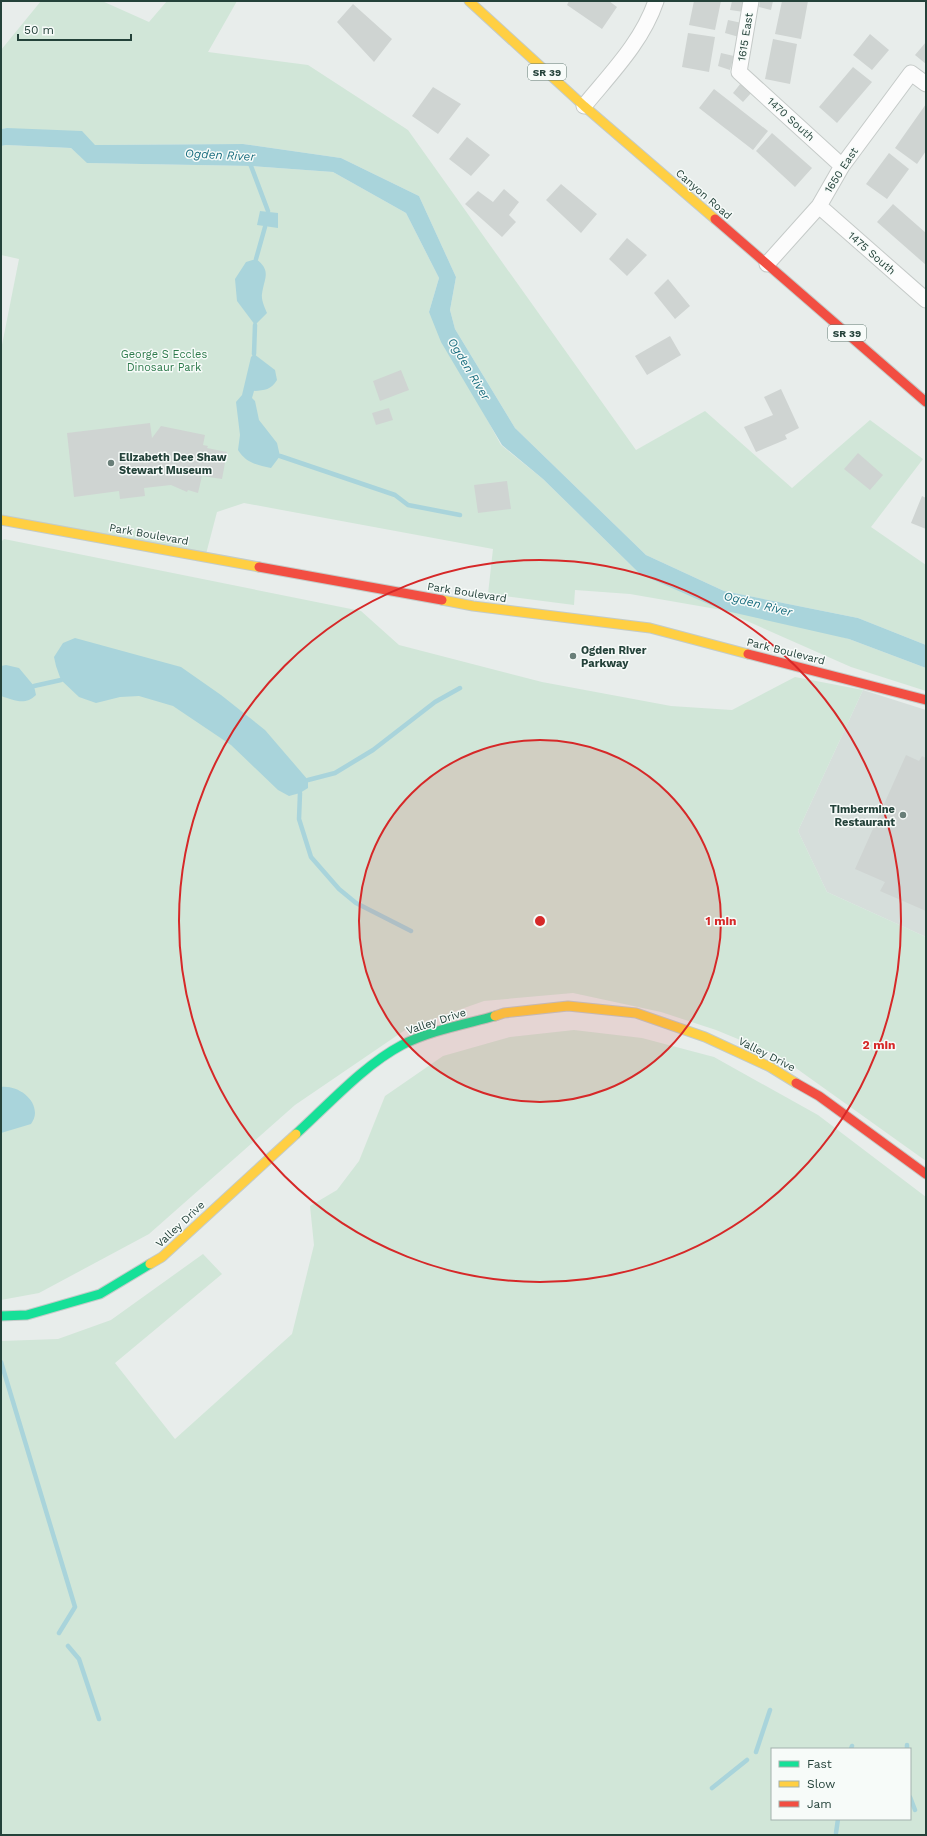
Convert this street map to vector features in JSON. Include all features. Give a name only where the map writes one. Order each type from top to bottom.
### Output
[{"type":"street","name":"Canyon Road","points":[[469,1],[584,106],[926,402]]},
{"type":"street","points":[[584,106],[635,45],[656,1]]},
{"type":"street","name":"1615 East","points":[[739,72],[750,1]]},
{"type":"street","name":"1470 South","points":[[739,72],[842,166]]},
{"type":"street","name":"1650 East","points":[[767,264],[819,206],[842,166],[911,73],[926,84]]},
{"type":"street","name":"1475 South","points":[[819,206],[926,300]]},
{"type":"street","name":"Park Boulevard","points":[[1,520],[474,606],[650,628],[926,700]]},
{"type":"street","name":"Valley Drive","points":[[1,1316],[27,1315],[100,1294],[162,1257],[371,1066],[402,1045],[437,1032],[504,1013],[568,1006],[636,1013],[705,1037],[770,1067],[819,1096],[926,1174]]},
{"type":"shaded area","points":[[863,690],[926,710],[926,937],[827,892],[798,831]]},
{"type":"green space","points":[[41,1],[102,1],[149,22],[167,1],[237,1],[208,52],[308,65],[408,130],[636,450],[705,411],[792,488],[870,420],[923,459],[871,527],[926,565],[926,645],[858,618],[724,591],[646,555],[515,428],[455,329],[450,310],[456,277],[419,196],[341,158],[243,144],[95,145],[7,128],[1,129],[1,50]]},
{"type":"green space","name":"George S Eccles Dinosaur Park","points":[[1,146],[71,148],[88,163],[251,166],[333,172],[406,213],[439,278],[429,312],[501,445],[543,479],[640,574],[849,639],[926,668],[926,691],[851,667],[722,610],[630,594],[575,590],[574,605],[488,594],[493,549],[244,503],[217,512],[206,554],[1,515],[1,350],[19,259],[1,255]]},
{"type":"green space","points":[[4,539],[361,611],[399,645],[542,682],[671,706],[732,710],[795,677],[863,690],[798,831],[827,892],[926,937],[926,1161],[779,1056],[716,1030],[661,1012],[573,993],[484,1001],[408,1028],[295,1105],[149,1234],[39,1293],[1,1300],[1,542]]},
{"type":"green space","points":[[574,1030],[642,1038],[714,1057],[818,1115],[926,1197],[926,1835],[1,1835],[1,1341],[58,1339],[111,1320],[203,1254],[222,1274],[115,1363],[175,1439],[292,1334],[314,1245],[310,1206],[337,1190],[359,1161],[385,1096],[443,1056],[510,1037]]},
{"type":"water","name":"Ogden River","points":[[1,129],[82,131],[95,145],[243,144],[341,158],[419,196],[456,277],[450,310],[455,329],[515,428],[646,555],[724,591],[858,618],[926,645],[926,668],[849,639],[722,610],[640,574],[543,479],[502,445],[441,342],[429,312],[439,278],[406,213],[333,172],[251,166],[87,163],[71,148],[1,146]]},
{"type":"water","points":[[260,211],[278,213],[278,228],[257,225]]},
{"type":"water","points":[[256,259],[264,267],[266,275],[262,296],[263,304],[267,313],[255,325],[237,301],[235,279],[246,262]]},
{"type":"water","points":[[254,354],[275,370],[277,380],[267,389],[254,391],[252,398],[255,401],[259,420],[277,443],[280,456],[271,468],[248,461],[238,450],[240,435],[236,402],[242,395],[251,357]]},
{"type":"water","points":[[75,638],[181,667],[221,695],[265,730],[308,780],[308,788],[300,793],[289,796],[278,790],[231,745],[173,706],[139,696],[120,697],[96,703],[79,697],[61,680],[54,657],[63,643]]},
{"type":"water","points":[[6,665],[19,668],[34,686],[36,695],[24,701],[1,696],[1,666]]},
{"type":"water","points":[[1,1087],[13,1088],[24,1093],[28,1097],[32,1102],[35,1113],[31,1124],[1,1133]]},
{"type":"building","points":[[569,1],[609,1],[617,7],[602,29],[567,5]]},
{"type":"building","points":[[694,1],[721,1],[715,30],[689,25]]},
{"type":"building","points":[[732,1],[746,1],[744,12],[730,10]]},
{"type":"building","points":[[760,1],[773,1],[771,10],[759,7]]},
{"type":"building","points":[[782,1],[808,1],[801,39],[775,34]]},
{"type":"building","points":[[353,4],[392,39],[374,62],[337,22]]},
{"type":"building","points":[[728,20],[742,23],[739,37],[725,33]]},
{"type":"building","points":[[688,33],[715,37],[709,72],[682,67]]},
{"type":"building","points":[[870,34],[889,50],[872,70],[853,55]]},
{"type":"building","points":[[773,39],[797,44],[790,84],[765,79]]},
{"type":"building","points":[[926,42],[926,64],[915,55]]},
{"type":"building","points":[[721,53],[734,56],[730,70],[718,66]]},
{"type":"building","points":[[853,67],[872,82],[837,123],[819,107]]},
{"type":"building","points":[[741,83],[752,92],[743,102],[733,93]]},
{"type":"building","points":[[433,87],[461,104],[438,134],[412,116]]},
{"type":"building","points":[[714,89],[768,131],[753,150],[699,108]]},
{"type":"building","points":[[926,104],[926,151],[917,164],[895,148]]},
{"type":"building","points":[[772,133],[812,168],[795,187],[756,151]]},
{"type":"building","points":[[467,137],[490,155],[471,176],[449,159]]},
{"type":"building","points":[[889,153],[909,169],[887,199],[866,184]]},
{"type":"building","points":[[561,184],[597,214],[581,233],[546,200]]},
{"type":"building","points":[[504,189],[519,202],[509,215],[516,222],[502,237],[465,204],[478,191],[493,202]]},
{"type":"building","points":[[893,204],[926,233],[926,265],[877,222]]},
{"type":"building","points":[[627,238],[647,255],[627,276],[609,259]]},
{"type":"building","points":[[668,279],[690,306],[675,319],[654,293]]},
{"type":"building","points":[[670,336],[681,355],[647,375],[635,356]]},
{"type":"building","points":[[401,370],[409,390],[380,401],[373,381]]},
{"type":"building","points":[[781,389],[799,428],[785,435],[787,439],[756,452],[744,427],[773,415],[764,397]]},
{"type":"building","points":[[389,408],[393,420],[376,425],[372,413]]},
{"type":"building","points":[[150,423],[152,438],[161,426],[205,435],[203,445],[208,446],[207,448],[227,452],[222,479],[202,476],[198,493],[188,490],[187,492],[171,485],[144,488],[145,496],[120,499],[119,491],[74,497],[67,433]]},
{"type":"building","points":[[858,453],[883,475],[870,490],[844,469]]},
{"type":"building","points":[[507,481],[511,509],[478,513],[474,485]]},
{"type":"building","points":[[922,496],[926,498],[926,529],[911,523]]},
{"type":"building","name":"Timbermine Restaurant","points":[[906,755],[919,761],[922,756],[926,758],[926,911],[880,891],[885,882],[855,869]]},
{"type":"waterway","points":[[249,162],[268,211]]},
{"type":"waterway","points":[[256,259],[265,227]]},
{"type":"waterway","points":[[254,354],[255,325]]},
{"type":"waterway","points":[[280,456],[395,495],[408,505],[460,515]]},
{"type":"waterway","points":[[34,686],[61,680]]},
{"type":"waterway","points":[[308,780],[335,773],[373,750],[435,702],[460,688]]},
{"type":"waterway","points":[[300,793],[299,819],[311,857],[339,889],[356,903],[411,931]]},
{"type":"waterway","points":[[1,1362],[75,1607],[59,1633]]},
{"type":"waterway","points":[[68,1646],[79,1659],[99,1719]]},
{"type":"waterway","points":[[756,1752],[770,1710]]},
{"type":"waterway","points":[[712,1788],[747,1760]]},
{"type":"waterway","points":[[911,1800],[915,1810]]},
{"type":"waterway","points":[[836,1833],[838,1820]]},
{"type":"traffic: fast","points":[[296,1134],[360,1074],[388,1053],[412,1040],[423,1036],[447,1028],[495,1016]]},
{"type":"traffic: fast","points":[[1,1316],[27,1315],[100,1294],[150,1264]]},
{"type":"traffic: slow","points":[[469,1],[584,106],[715,219]]},
{"type":"traffic: slow","points":[[1,520],[259,567]]},
{"type":"traffic: slow","points":[[442,600],[473,606],[650,628],[748,654]]},
{"type":"traffic: slow","points":[[495,1016],[504,1013],[568,1006],[636,1013],[705,1037],[770,1067],[796,1083]]},
{"type":"traffic: slow","points":[[150,1264],[162,1257],[296,1134]]},
{"type":"traffic: jam","points":[[715,219],[926,402]]},
{"type":"traffic: jam","points":[[259,567],[442,600]]},
{"type":"traffic: jam","points":[[748,654],[926,700]]},
{"type":"traffic: jam","points":[[796,1083],[819,1096],[926,1174]]},
{"type":"place","name":"Elizabeth Dee Shaw Stewart Museum","points":[[111,463]]},
{"type":"place","name":"Ogden River Parkway","points":[[573,656]]},
{"type":"place","name":"Timbermine Restaurant","points":[[903,815]]}]
